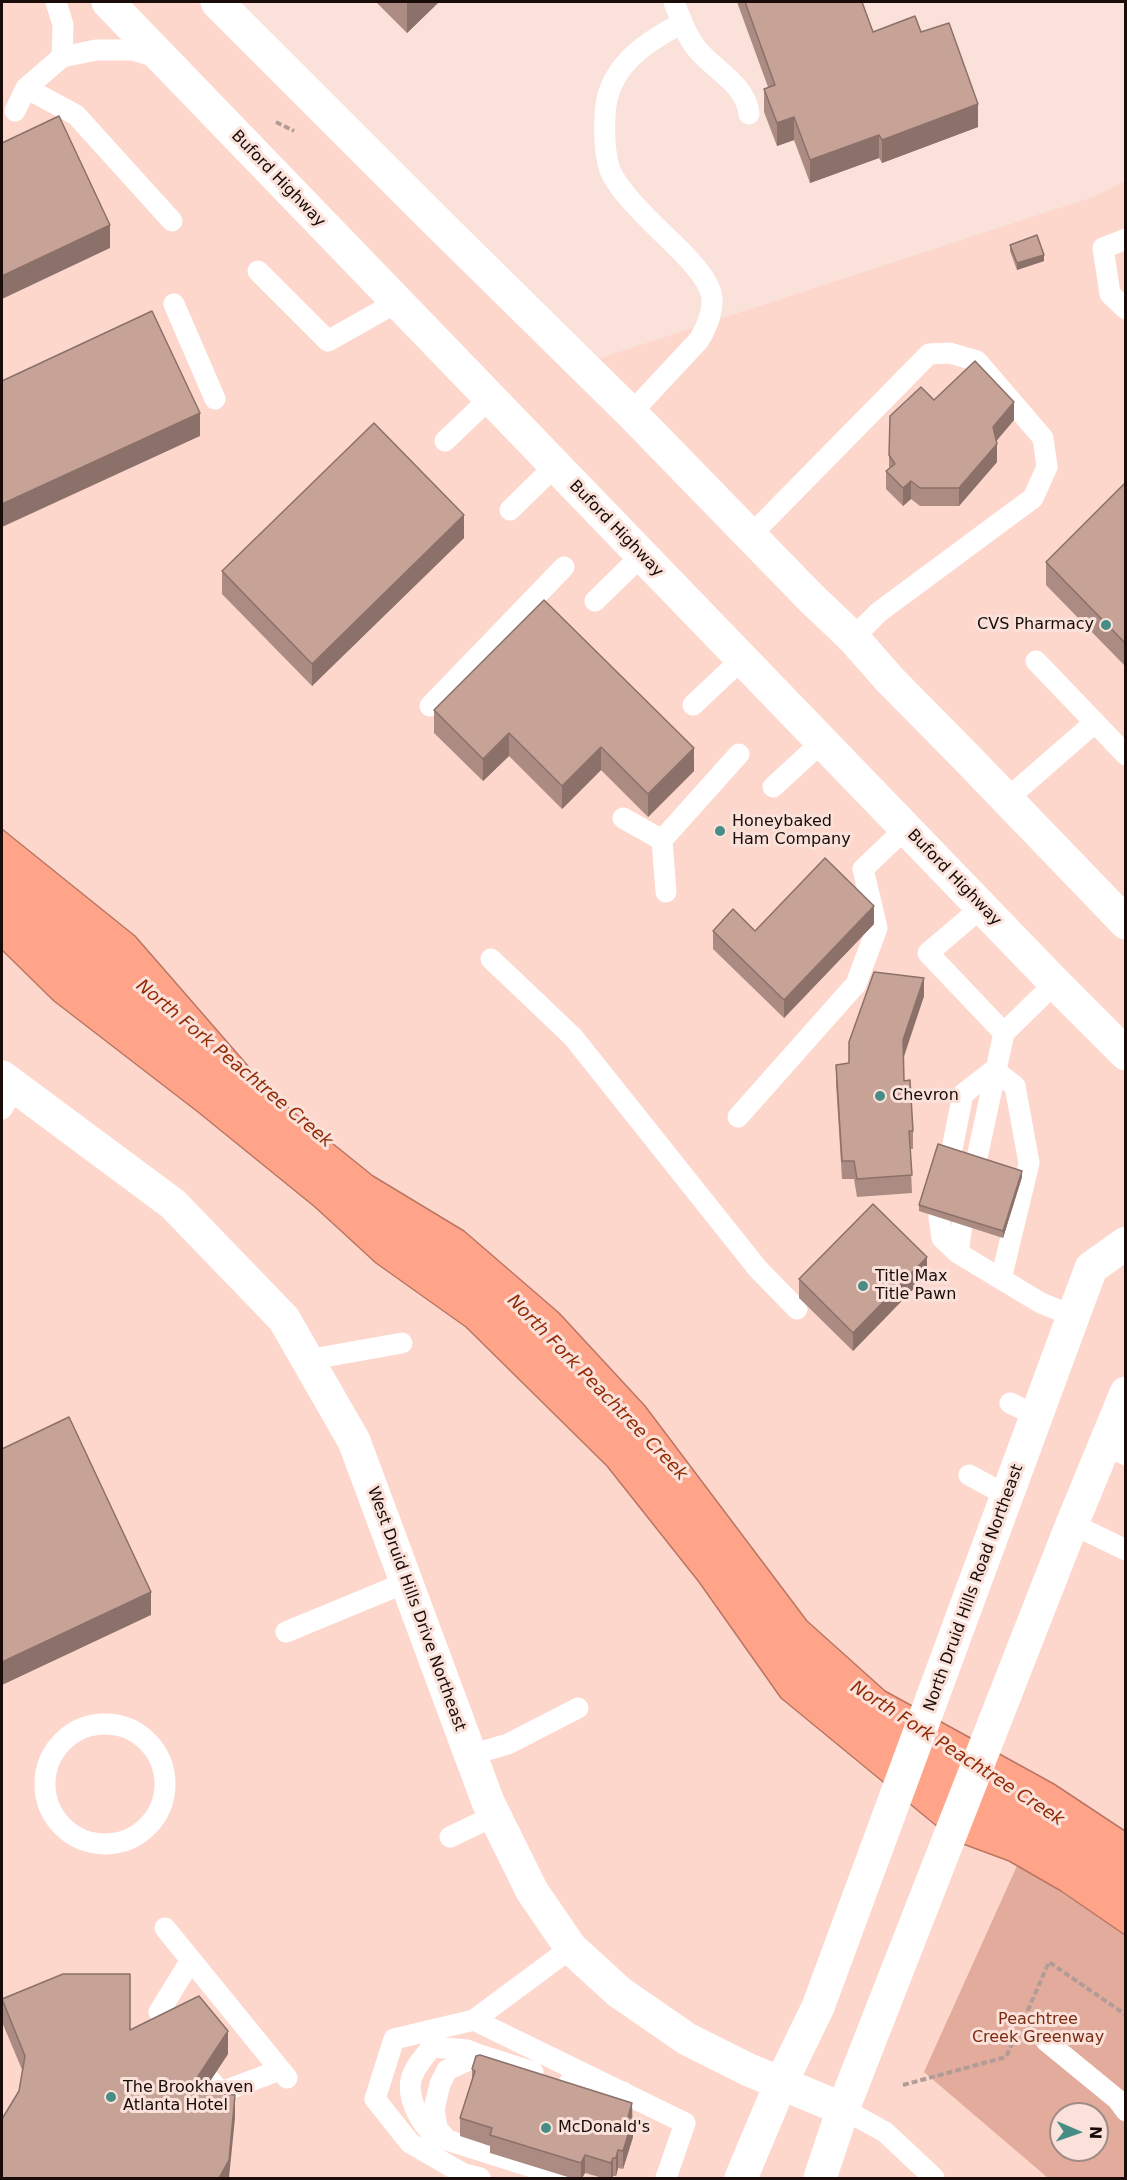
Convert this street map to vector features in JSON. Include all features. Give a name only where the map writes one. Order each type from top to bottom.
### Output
[{"type":"main road","name":"Buford Highway","points":[[108,2],[1125,1054]]},
{"type":"main road","points":[[217,2],[448,234],[631,412],[811,598],[853,638],[891,681],[1008,799],[1045,841],[1119,912]]},
{"type":"main road","name":"West Druid Hills Drive Northeast","points":[[6,1091],[173,1204],[284,1319],[354,1441],[494,1816],[532,1891],[571,1948],[620,1992],[687,2039],[750,2070],[843,2109]]},
{"type":"main road","name":"North Druid Hills Road Northeast","points":[[741,2178],[781,2083],[818,2007],[974,1589],[1008,1496],[1024,1409],[1073,1316],[1091,1268],[1125,1243]]},
{"type":"main road","points":[[820,2178],[843,2109],[1072,1524],[1115,1449],[1125,1393]]},
{"type":"lane","points":[[56,2],[63,25],[62,57]]},
{"type":"lane","points":[[674,2],[695,47],[734,83],[748,102],[749,114]]},
{"type":"lane","points":[[631,412],[699,340],[706,329],[711,312],[711,294],[703,276],[627,195],[611,171],[604,139],[605,106],[613,82],[629,57],[654,38],[682,23]]},
{"type":"lane","points":[[15,111],[26,88],[62,57],[96,50],[133,50],[163,59]]},
{"type":"lane","points":[[26,88],[76,115],[172,221]]},
{"type":"lane","points":[[1125,239],[1103,248],[1110,294],[1125,309]]},
{"type":"lane","points":[[258,271],[328,341],[397,302]]},
{"type":"lane","points":[[174,304],[215,399]]},
{"type":"lane","points":[[751,535],[929,354],[950,353],[977,361],[1043,438],[1047,467],[1033,498],[879,612],[853,638]]},
{"type":"lane","points":[[444,441],[490,398]]},
{"type":"lane","points":[[510,510],[555,465]]},
{"type":"lane","points":[[595,601],[642,555]]},
{"type":"lane","points":[[430,706],[564,567]]},
{"type":"lane","points":[[693,705],[742,659]]},
{"type":"lane","points":[[1036,661],[1125,755]]},
{"type":"lane","points":[[1008,799],[1094,724]]},
{"type":"lane","points":[[773,788],[822,742]]},
{"type":"lane","points":[[666,892],[662,840],[739,754]]},
{"type":"lane","points":[[623,818],[662,840]]},
{"type":"lane","points":[[738,1117],[856,984],[877,928],[863,869],[906,828]]},
{"type":"lane","points":[[981,907],[928,953],[1004,1033]]},
{"type":"lane","points":[[491,959],[573,1037],[758,1269],[797,1309]]},
{"type":"lane","points":[[976,1162],[994,1070],[1004,1033],[1055,983]]},
{"type":"lane","points":[[951,1154],[963,1094],[994,1070]]},
{"type":"lane","points":[[994,1070],[1015,1086],[1029,1163],[1001,1279]]},
{"type":"lane","points":[[939,1217],[942,1238],[958,1253],[1041,1303],[1073,1316]]},
{"type":"lane","points":[[958,1253],[962,1224]]},
{"type":"lane","points":[[308,1360],[402,1343]]},
{"type":"lane","points":[[969,1474],[1008,1496]]},
{"type":"lane","points":[[1072,1524],[1125,1550]]},
{"type":"lane","points":[[286,1632],[406,1582]]},
{"type":"lane","points":[[470,1755],[508,1744],[578,1708]]},
{"type":"lane","points":[[108,1723],[127,1727],[144,1737],[157,1751],[164,1769],[166,1788],[162,1807],[152,1823],[138,1836],[121,1843],[102,1845],[83,1841],[68,1832],[54,1817],[47,1800],[45,1781],[49,1763],[58,1746],[72,1734],[89,1726],[108,1723]]},
{"type":"lane","points":[[450,1837],[494,1816]]},
{"type":"lane","points":[[165,1928],[283,2074],[221,2092],[211,2081]]},
{"type":"lane","points":[[480,2178],[464,2174],[410,2144],[375,2099],[394,2039],[474,2020],[571,1948]]},
{"type":"lane","points":[[172,2032],[159,2012],[191,1960]]},
{"type":"lane","points":[[474,2020],[685,2123],[666,2178]]},
{"type":"lane","points":[[1046,2041],[1118,2100],[1125,2111]]},
{"type":"lane","points":[[567,2178],[431,2133],[418,2114],[411,2081],[419,2062],[432,2047],[467,2050],[585,2091],[623,2092]]},
{"type":"lane","points":[[447,2140],[437,2128],[434,2109],[440,2084],[447,2070],[480,2055]]},
{"type":"lane","points":[[843,2109],[885,2132],[934,2178]]},
{"type":"path","points":[[275,121],[300,135]]},
{"type":"path","points":[[903,2085],[1006,2057],[1049,1962],[1125,2015]]},
{"type":"shaded area","points":[[2,2],[197,2],[564,370],[1093,197],[1125,181],[1125,2178],[2,2178]]},
{"type":"green space","name":"Peachtree Creek Greenway","points":[[1054,1784],[1125,1831],[1125,2178],[1048,2178],[924,2072]]},
{"type":"water","name":"North Fork Peachtree Creek","points":[[2,829],[135,936],[275,1097],[373,1176],[464,1231],[559,1313],[645,1406],[807,1621],[885,1691],[1054,1784],[1125,1831],[1125,1935],[1061,1891],[1009,1861],[955,1841],[781,1698],[699,1582],[607,1466],[466,1327],[376,1263],[315,1207],[198,1112],[54,1001],[2,950]]},
{"type":"building","points":[[745,2],[862,2],[873,32],[915,16],[921,32],[949,23],[978,104],[882,140],[879,135],[810,160],[794,117],[777,123],[764,89],[775,85]]},
{"type":"building","points":[[59,116],[110,225],[2,276],[2,143]]},
{"type":"building","points":[[1037,235],[1044,255],[1017,263],[1010,245]]},
{"type":"building","points":[[152,311],[200,413],[2,504],[2,381]]},
{"type":"building","points":[[975,361],[1014,402],[993,427],[997,444],[959,488],[920,488],[911,481],[903,488],[886,471],[895,464],[889,455],[890,416],[921,387],[934,400]]},
{"type":"building","points":[[374,423],[464,515],[312,664],[222,571]]},
{"type":"building","name":"CVS Pharmacy","points":[[1125,483],[1125,643],[1046,562]]},
{"type":"building","points":[[544,600],[694,748],[648,794],[601,747],[562,786],[509,733],[483,759],[434,710]]},
{"type":"building","points":[[825,858],[874,906],[784,1000],[713,931],[733,909],[755,931]]},
{"type":"building","points":[[874,972],[924,978],[903,1040],[904,1081],[910,1080],[913,1131],[909,1131],[912,1175],[857,1179],[854,1161],[842,1161],[836,1065],[849,1063],[849,1042]]},
{"type":"building","points":[[938,1144],[1022,1171],[1003,1231],[919,1205]]},
{"type":"building","name":"Title Max Title Pawn","points":[[873,1204],[927,1257],[853,1333],[799,1279]]},
{"type":"building","points":[[69,1417],[151,1592],[2,1662],[2,1449]]},
{"type":"building","name":"The Brookhaven Atlanta Hotel","points":[[63,1974],[130,1974],[130,2030],[199,1996],[228,2031],[189,2090],[235,2095],[229,2160],[219,2178],[2,2178],[2,2119],[19,2091],[25,2056],[2,1999]]},
{"type":"building","name":"McDonald's","points":[[480,2055],[632,2103],[628,2117],[633,2119],[623,2151],[618,2150],[616,2158],[613,2158],[611,2163],[585,2155],[581,2163],[490,2135],[492,2128],[460,2118],[475,2071],[472,2069],[476,2056]]},
{"type":"place","name":"CVS Pharmacy","points":[[1106,625]]},
{"type":"place","name":"Honeybaked Ham Company","points":[[720,831]]},
{"type":"place","name":"Chevron","points":[[880,1096]]},
{"type":"place","name":"Title Max Title Pawn","points":[[863,1286]]},
{"type":"place","name":"The Brookhaven Atlanta Hotel","points":[[111,2097]]},
{"type":"place","name":"McDonald's","points":[[546,2128]]}]
